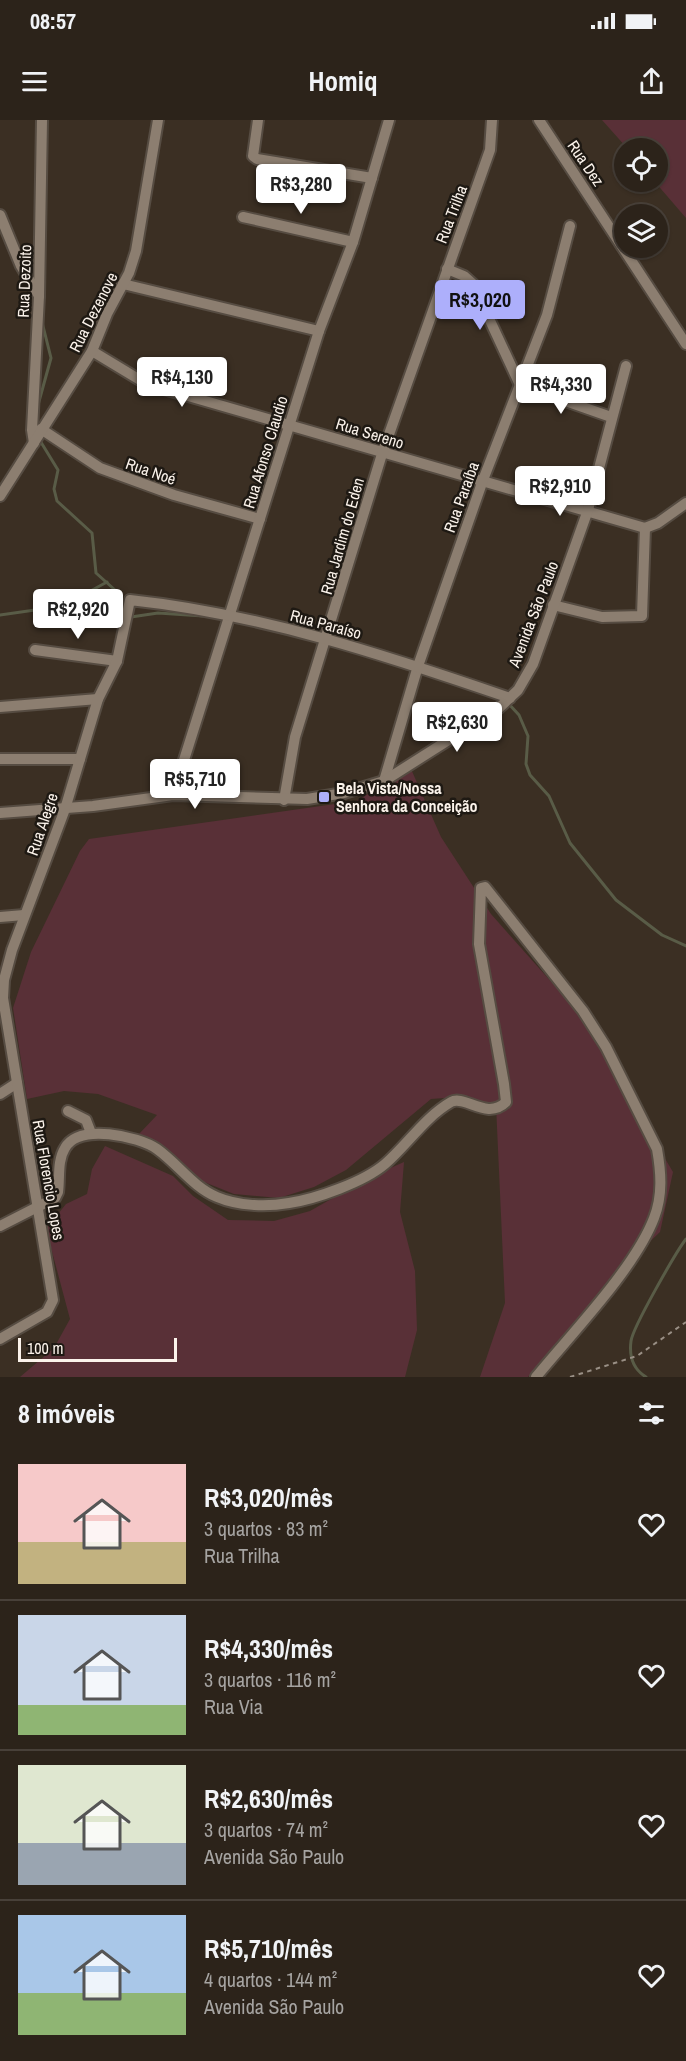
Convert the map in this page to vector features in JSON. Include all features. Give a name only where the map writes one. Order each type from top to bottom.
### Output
[{"type":"street","name":"Rua Dezoito","points":[[34,443],[32,430],[39,296],[42,120]]},
{"type":"street","name":"Rua Dezenove","points":[[0,496],[92,351],[135,257],[158,120]]},
{"type":"street","points":[[258,120],[252,150],[253,156],[257,159],[372,178]]},
{"type":"street","name":"Rua Afonso Claudio","points":[[173,795],[319,331],[353,242],[389,120]]},
{"type":"street","name":"Rua Trilha","points":[[382,454],[490,150],[492,120]]},
{"type":"street","name":"Rua Dez","points":[[539,120],[686,344]]},
{"type":"street","points":[[0,215],[21,266],[39,296]]},
{"type":"street","points":[[243,217],[353,242]]},
{"type":"street","name":"Rua Paraíba","points":[[384,781],[418,666],[483,480],[547,315],[570,226]]},
{"type":"street","points":[[447,269],[464,276],[473,284],[520,386],[611,417]]},
{"type":"street","points":[[123,285],[319,331]]},
{"type":"street","name":"Rua Sereno","points":[[92,351],[148,383],[290,424],[382,454],[483,480],[645,528]]},
{"type":"street","name":"Avenida São Paulo","points":[[0,813],[64,809],[173,795],[284,800],[333,795],[384,781],[472,726],[510,698],[522,685],[532,664],[588,510],[626,366]]},
{"type":"street","name":"Rua Noé","points":[[41,429],[100,468],[174,495],[260,519]]},
{"type":"street","name":"Rua Jardim do Eden","points":[[284,800],[295,737],[382,454]]},
{"type":"street","points":[[553,605],[602,617],[642,616],[645,528],[658,523],[686,503]]},
{"type":"street","name":"Rua Paraíso","points":[[130,600],[230,615],[327,638],[510,698]]},
{"type":"street","name":"Rua Alegre","points":[[2,999],[6,969],[24,915],[64,809],[98,699],[117,661],[130,600]]},
{"type":"street","points":[[35,650],[117,661]]},
{"type":"street","points":[[0,707],[98,699]]},
{"type":"street","points":[[0,759],[80,759]]},
{"type":"street","points":[[0,1226],[57,1195],[60,1160],[66,1144],[77,1137],[91,1133],[128,1138],[156,1148],[205,1191],[220,1198],[269,1205],[308,1198],[365,1177],[384,1166],[431,1118],[452,1101],[460,1100],[481,1109],[503,1105],[506,1102],[504,1084],[478,944],[481,888],[487,888],[527,944],[583,1011],[606,1047],[657,1149],[660,1166],[659,1200],[655,1216],[643,1240],[620,1274],[536,1377]]},
{"type":"street","points":[[0,917],[24,915]]},
{"type":"street","name":"Rua Florencio Lopes","points":[[0,1339],[44,1314],[52,1304],[38,1205],[2,999]]},
{"type":"street","points":[[0,1094],[17,1083]]},
{"type":"street","points":[[68,1111],[86,1120],[91,1133]]},
{"type":"path","points":[[570,1377],[637,1356],[686,1322]]},
{"type":"shaded area","points":[[602,120],[686,120],[686,218],[664,192],[668,192],[668,138],[618,138]]},
{"type":"shaded area","points":[[411,769],[441,837],[491,914],[579,1013],[673,1172],[660,1232],[615,1275],[528,1377],[480,1377],[505,1303],[496,1105],[458,1097],[431,1099],[346,1170],[314,1187],[279,1198],[234,1194],[194,1178],[166,1161],[139,1134],[157,1115],[98,1094],[64,1091],[27,1099],[13,1008],[31,952],[80,851],[89,839],[356,801]]},
{"type":"shaded area","points":[[105,1146],[173,1176],[193,1196],[228,1220],[274,1221],[310,1211],[370,1177],[404,1162],[400,1212],[415,1271],[417,1330],[405,1377],[20,1377],[54,1348],[70,1319],[46,1229],[66,1204],[87,1194],[92,1169]]},
{"type":"waterway","points":[[38,405],[51,358],[42,322]]},
{"type":"waterway","points":[[39,439],[58,470],[54,489],[57,501],[92,533],[96,573],[115,590],[120,614],[131,617],[158,613],[203,616]]},
{"type":"waterway","points":[[0,615],[63,606],[107,582]]},
{"type":"waterway","points":[[507,702],[519,715],[528,736],[526,764],[530,775],[549,796],[570,843],[616,900],[662,935],[686,946]]},
{"type":"waterway","points":[[646,1377],[633,1362],[631,1341],[647,1306],[686,1239]]},
{"type":"place","name":"Bela Vista/Nossa Senhora da Conceição","points":[[324,797]]}]
